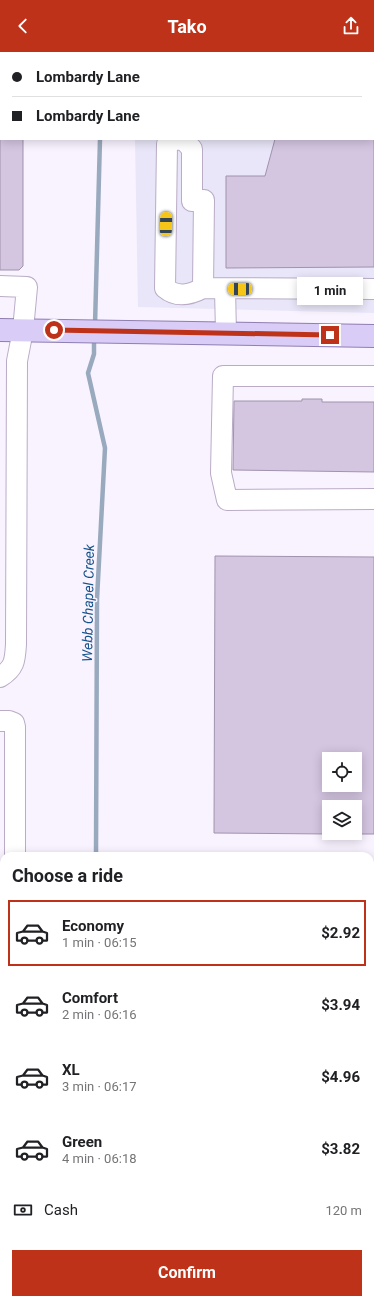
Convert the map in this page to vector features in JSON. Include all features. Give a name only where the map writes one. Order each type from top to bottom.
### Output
[{"type":"main road","points":[[0,330],[374,336]]},
{"type":"street","points":[[204,200],[192,201],[192,150],[184,140],[171,140],[167,144],[165,288],[172,294],[192,294],[203,288],[374,289]]},
{"type":"street","points":[[203,140],[203,288]]},
{"type":"street","points":[[0,286],[27,287],[23,330],[17,361],[16,644],[14,662],[9,671],[0,677]]},
{"type":"street","points":[[225,289],[226,333]]},
{"type":"street","points":[[374,376],[223,376],[221,473],[227,500],[374,499]]},
{"type":"street","points":[[0,721],[9,721],[14,723],[15,727],[15,852]]},
{"type":"shaded area","points":[[135,140],[374,140],[374,313],[138,307]]},
{"type":"building","points":[[0,140],[23,140],[23,266],[19,270],[0,270]]},
{"type":"building","points":[[275,140],[374,140],[374,267],[226,268],[226,176],[265,176]]},
{"type":"building","points":[[302,399],[322,399],[322,402],[374,402],[374,472],[233,470],[234,401],[302,401]]},
{"type":"building","points":[[215,556],[374,557],[374,834],[362,834],[362,800],[322,800],[322,834],[214,833]]},
{"type":"waterway","points":[[95,325],[100,140]]},
{"type":"waterway","name":"Webb Chapel Creek","points":[[94,337],[94,354],[88,373],[105,448],[97,599],[96,852]]},
{"type":"route","points":[[54,330],[330,335]]}]
